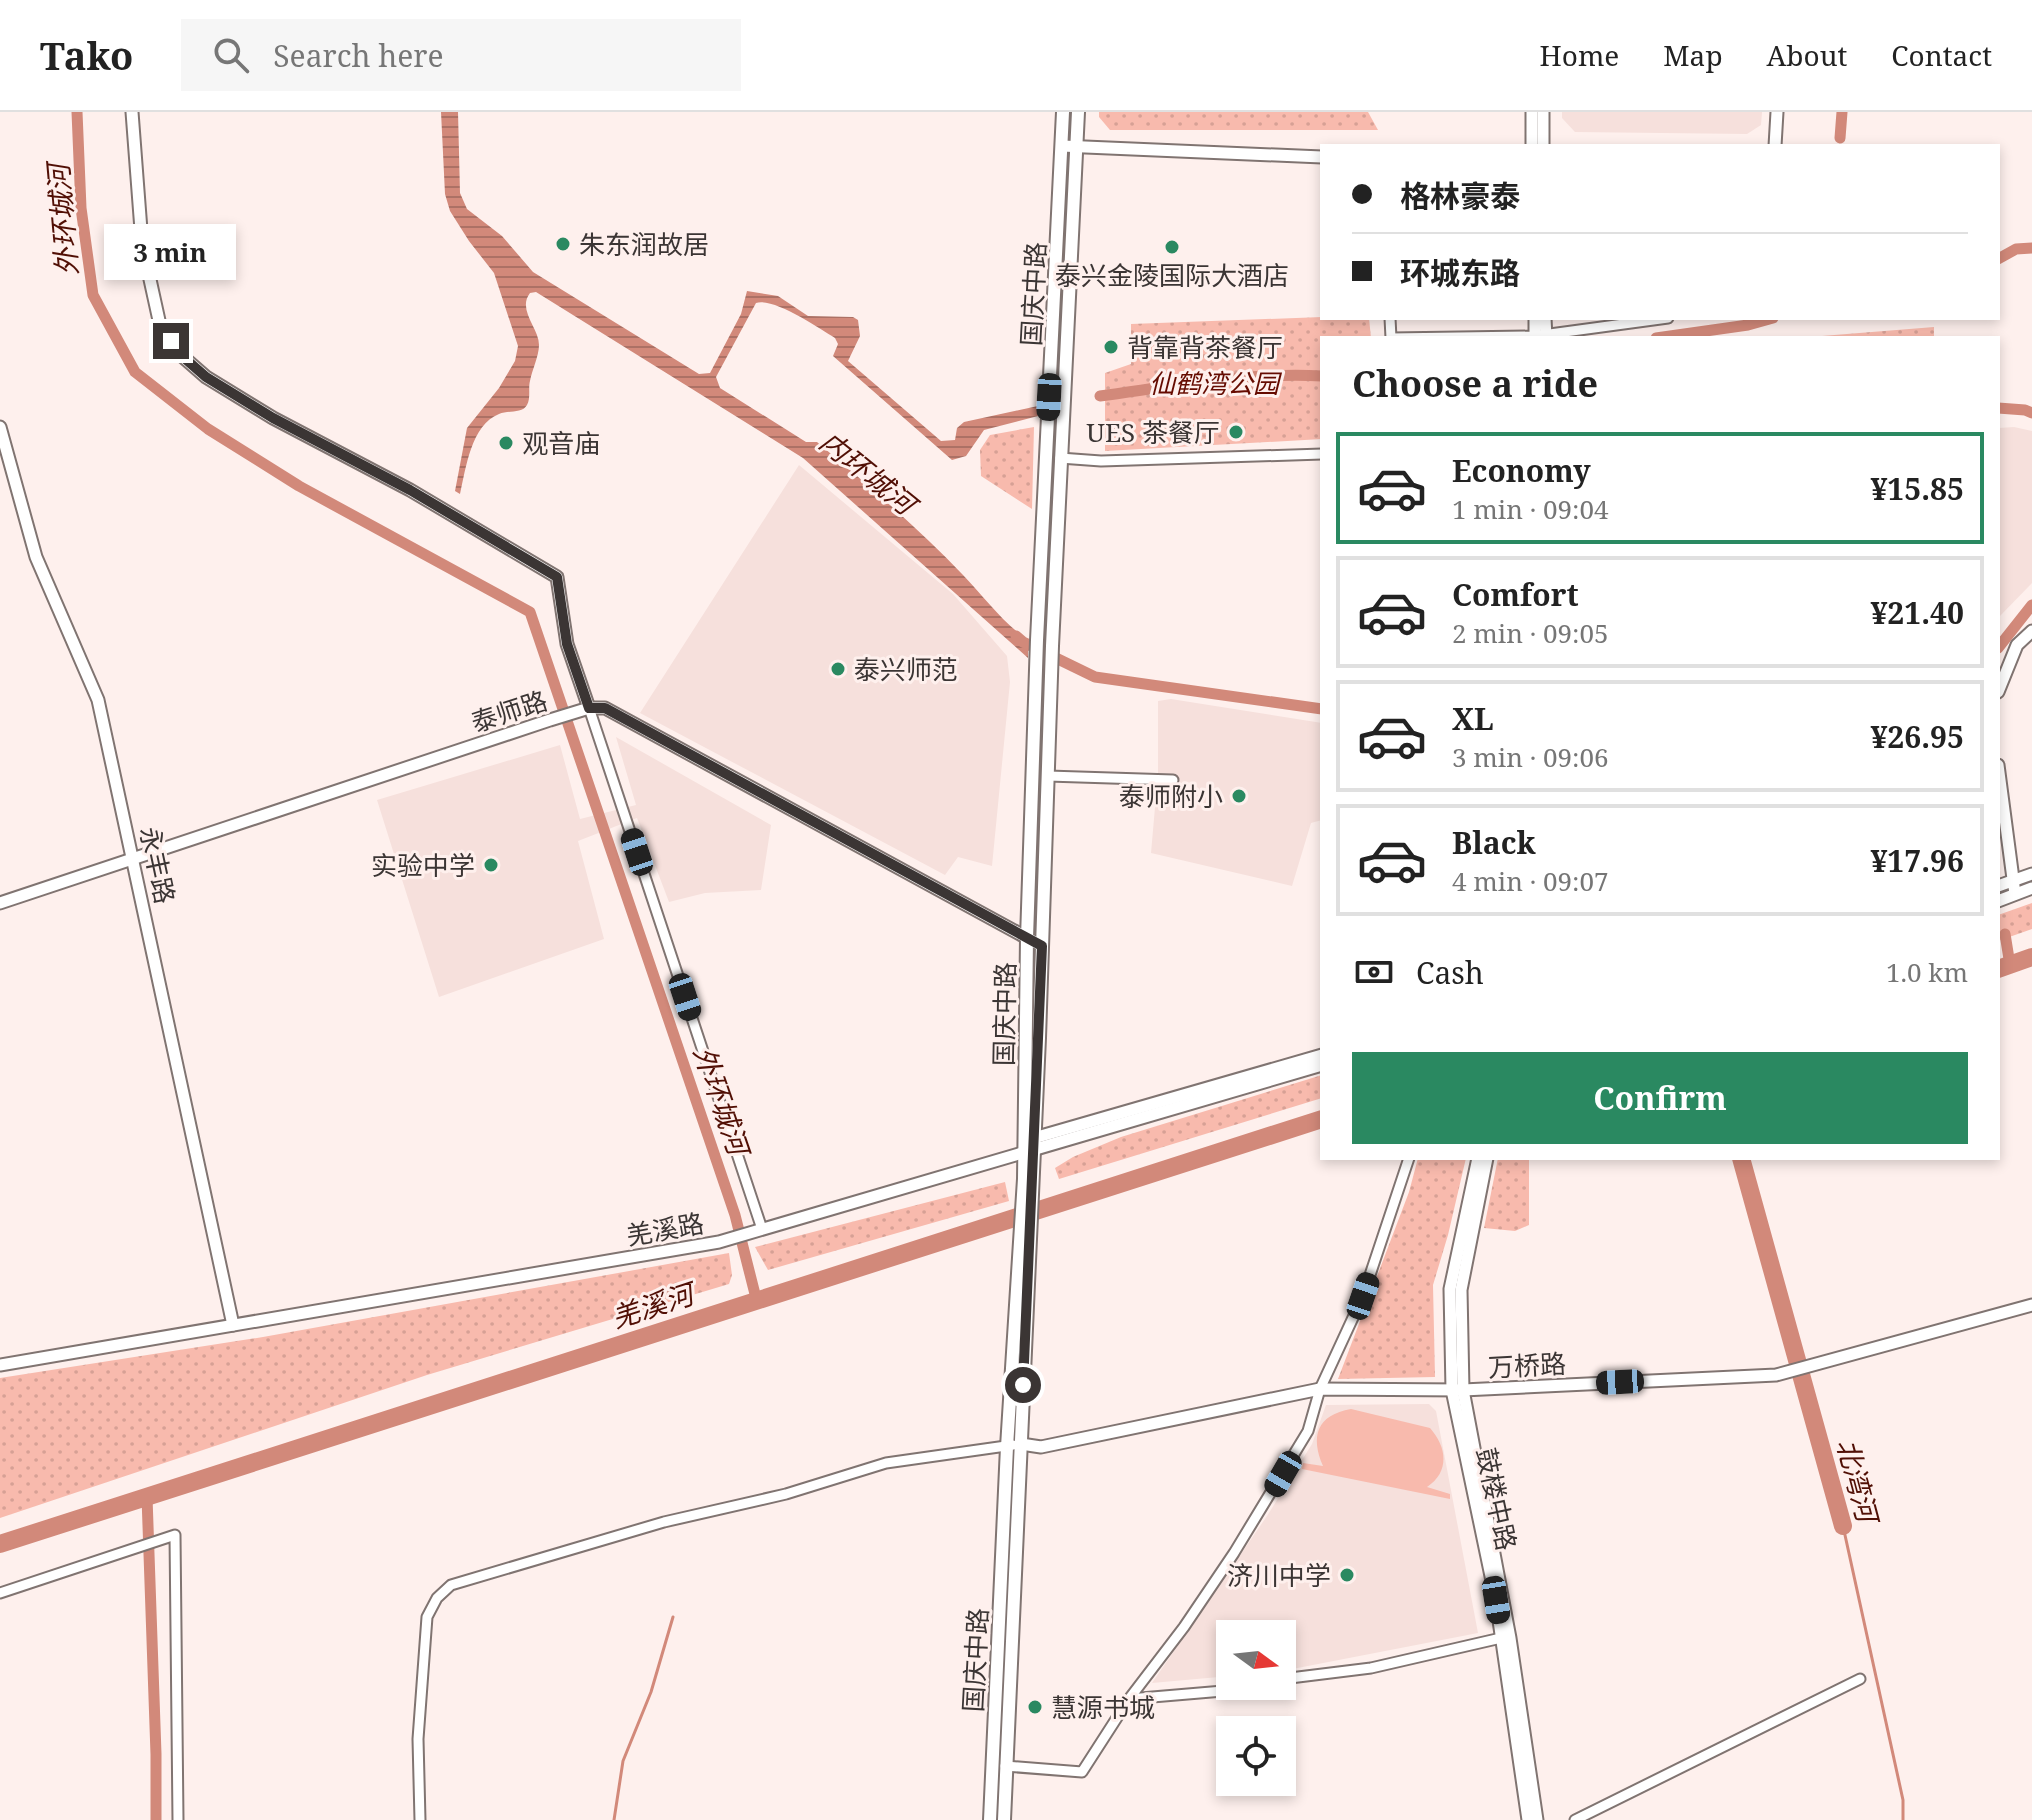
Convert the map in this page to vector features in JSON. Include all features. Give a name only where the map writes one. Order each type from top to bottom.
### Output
[{"type":"main road","name":"国庆中路","points":[[1029,1145],[1027,938],[1037,640],[1063,112]]},
{"type":"main road","name":"国庆中路","points":[[1004,1820],[1021,1444],[1029,1145],[1042,946],[1060,458],[1078,112]]},
{"type":"main road","name":"国庆中路","points":[[990,1820],[1007,1447],[1024,1266]]},
{"type":"street","points":[[132,112],[142,243],[160,325],[182,356],[206,377],[273,418],[410,490],[557,577],[567,644],[583,710],[762,1229]]},
{"type":"street","points":[[1532,112],[1532,144]]},
{"type":"street","points":[[1543,112],[1543,144]]},
{"type":"street","points":[[1775,144],[1777,112]]},
{"type":"street","points":[[1062,146],[1320,157]]},
{"type":"street","points":[[1548,336],[1655,320]]},
{"type":"street","name":"永丰路","points":[[0,427],[36,557],[98,700],[135,859],[233,1325]]},
{"type":"street","points":[[1060,458],[1101,461],[1320,454]]},
{"type":"street","points":[[2000,687],[2017,645],[2032,631]]},
{"type":"street","name":"泰师路","points":[[0,903],[550,720],[583,710],[605,708],[1042,946]]},
{"type":"street","points":[[1048,776],[1173,780]]},
{"type":"street","points":[[2000,780],[2015,894]]},
{"type":"street","points":[[2000,885],[2032,874]]},
{"type":"street","points":[[2000,900],[2032,888]]},
{"type":"street","name":"羌溪路","points":[[0,1365],[719,1242],[1320,1056]]},
{"type":"street","name":"羌溪路","points":[[1029,1145],[1320,1066]]},
{"type":"street","points":[[1005,1766],[1082,1772],[1129,1699],[1184,1627],[1270,1496],[1308,1431],[1320,1389],[1363,1296],[1408,1160]]},
{"type":"street","points":[[1466,1233],[1478,1160]]},
{"type":"street","points":[[1466,1233],[1486,1160]]},
{"type":"street","name":"鼓楼中路","points":[[1466,1233],[1450,1289],[1458,1390],[1501,1638],[1528,1820]]},
{"type":"street","name":"万桥路","points":[[1021,1444],[1041,1447],[1320,1389],[1458,1390],[1776,1375],[2032,1305]]},
{"type":"street","points":[[1458,1390],[1510,1638],[1537,1820]]},
{"type":"street","points":[[420,1820],[418,1739],[427,1617],[437,1598],[451,1585],[664,1522],[786,1494],[886,1463],[1021,1444]]},
{"type":"street","points":[[0,1593],[175,1535],[178,1820]]},
{"type":"street","points":[[1296,1677],[1371,1668],[1501,1638]]},
{"type":"street","points":[[1575,1820],[1860,1679]]},
{"type":"street","points":[[1129,1699],[1216,1692]]},
{"type":"shaded area","points":[[441,112],[458,112],[460,193],[467,209],[502,236],[533,272],[699,374],[710,373],[741,314],[747,291],[778,296],[808,316],[853,317],[858,320],[860,336],[848,361],[941,441],[955,440],[957,428],[964,422],[1038,406],[1038,416],[984,430],[966,456],[952,460],[833,356],[838,344],[835,338],[796,314],[764,302],[756,303],[716,377],[720,388],[806,442],[817,442],[892,507],[963,575],[1002,618],[1028,640],[1028,658],[803,458],[536,292],[530,293],[526,306],[539,345],[529,384],[528,402],[522,410],[499,414],[482,427],[471,448],[460,494],[455,491],[467,428],[499,388],[515,361],[518,346],[494,273],[450,211],[445,194]]},
{"type":"shaded area","points":[[1562,112],[1762,112],[1761,125],[1747,134],[1575,132],[1562,118]]},
{"type":"shaded area","points":[[2000,428],[2032,431],[2032,583],[2000,616]]},
{"type":"shaded area","name":"泰兴师范","points":[[799,465],[953,594],[1007,656],[1010,682],[992,866],[958,857],[945,875],[640,713]]},
{"type":"shaded area","name":"泰师附小","points":[[1171,699],[1320,723],[1320,821],[1311,823],[1292,886],[1151,853],[1158,773],[1158,701]]},
{"type":"shaded area","name":"实验中学","points":[[616,737],[771,825],[761,890],[705,893],[669,902],[637,818],[578,841],[604,939],[439,997],[377,800],[560,745],[580,819],[636,805]]},
{"type":"shaded area","name":"济川中学","points":[[1429,1404],[1436,1411],[1478,1633],[1296,1668],[1296,1620],[1216,1620],[1216,1677],[1152,1683],[1267,1516],[1312,1444],[1326,1405]]},
{"type":"green space","points":[[1099,112],[1368,112],[1378,130],[1110,130],[1099,117]]},
{"type":"green space","name":"仙鹤湾公园","points":[[1320,317],[1320,320],[1369,320],[1371,336],[1320,336],[1320,439],[1105,451],[1105,373],[1131,364],[1131,324]]},
{"type":"green space","points":[[1934,327],[1934,336],[1822,336]]},
{"type":"green space","points":[[1034,427],[1032,509],[981,476],[980,450],[990,435]]},
{"type":"green space","points":[[2032,903],[2032,929],[2000,940],[2000,914]]},
{"type":"green space","points":[[1320,1076],[1320,1099],[1059,1179],[1055,1168],[1121,1137]]},
{"type":"green space","points":[[1417,1160],[1466,1160],[1433,1285],[1435,1377],[1338,1379],[1409,1192]]},
{"type":"green space","points":[[1498,1160],[1529,1160],[1529,1225],[1515,1231],[1484,1228]]},
{"type":"green space","points":[[1005,1182],[1009,1201],[768,1270],[755,1247]]},
{"type":"green space","points":[[729,1253],[732,1275],[729,1284],[427,1375],[0,1518],[0,1378],[263,1337]]},
{"type":"green space","points":[[1351,1409],[1430,1428],[1440,1443],[1444,1459],[1440,1474],[1427,1487],[1450,1494],[1450,1499],[1302,1469],[1303,1463],[1323,1466],[1317,1445],[1319,1428],[1330,1416]]},
{"type":"waterway","name":"外环城河","points":[[77,112],[81,208],[93,295],[135,372],[208,429],[299,486],[530,612],[735,1215],[757,1302]]},
{"type":"waterway","points":[[1840,138],[1842,112]]},
{"type":"waterway","points":[[2000,258],[2016,249],[2032,248]]},
{"type":"waterway","points":[[1670,336],[1766,320]]},
{"type":"waterway","points":[[1100,396],[1238,378],[1320,376]]},
{"type":"waterway","points":[[2000,408],[2032,413]]},
{"type":"waterway","points":[[2000,645],[2032,605]]},
{"type":"waterway","name":"内环城河","points":[[1016,636],[1095,677],[1320,709]]},
{"type":"waterway","points":[[2005,934],[2010,965]]},
{"type":"waterway","name":"羌溪河","points":[[2000,968],[2032,957]]},
{"type":"waterway","name":"羌溪河","points":[[0,1544],[1320,1120]]},
{"type":"waterway","name":"北湾河","points":[[1742,1160],[1843,1526]]},
{"type":"waterway","points":[[147,1497],[156,1820]]},
{"type":"waterway","name":"北湾河","points":[[1843,1526],[1903,1800],[1903,1820]]},
{"type":"waterway","points":[[614,1820],[623,1761],[651,1692],[673,1617]]},
{"type":"place","name":"朱东润故居","points":[[563,244]]},
{"type":"place","name":"泰兴金陵国际大酒店","points":[[1172,247]]},
{"type":"place","name":"背靠背茶餐厅","points":[[1111,347]]},
{"type":"place","name":"UES 茶餐厅","points":[[1236,432]]},
{"type":"place","name":"观音庙","points":[[506,443]]},
{"type":"place","name":"泰兴师范","points":[[838,669]]},
{"type":"place","name":"泰师附小","points":[[1239,796]]},
{"type":"place","name":"实验中学","points":[[491,865]]},
{"type":"place","name":"济川中学","points":[[1347,1575]]},
{"type":"place","name":"慧源书城","points":[[1035,1707]]},
{"type":"route","points":[[171,341],[182,356],[206,377],[273,418],[410,490],[557,577],[567,644],[589,708],[605,708],[1042,946],[1023,1385]]}]
